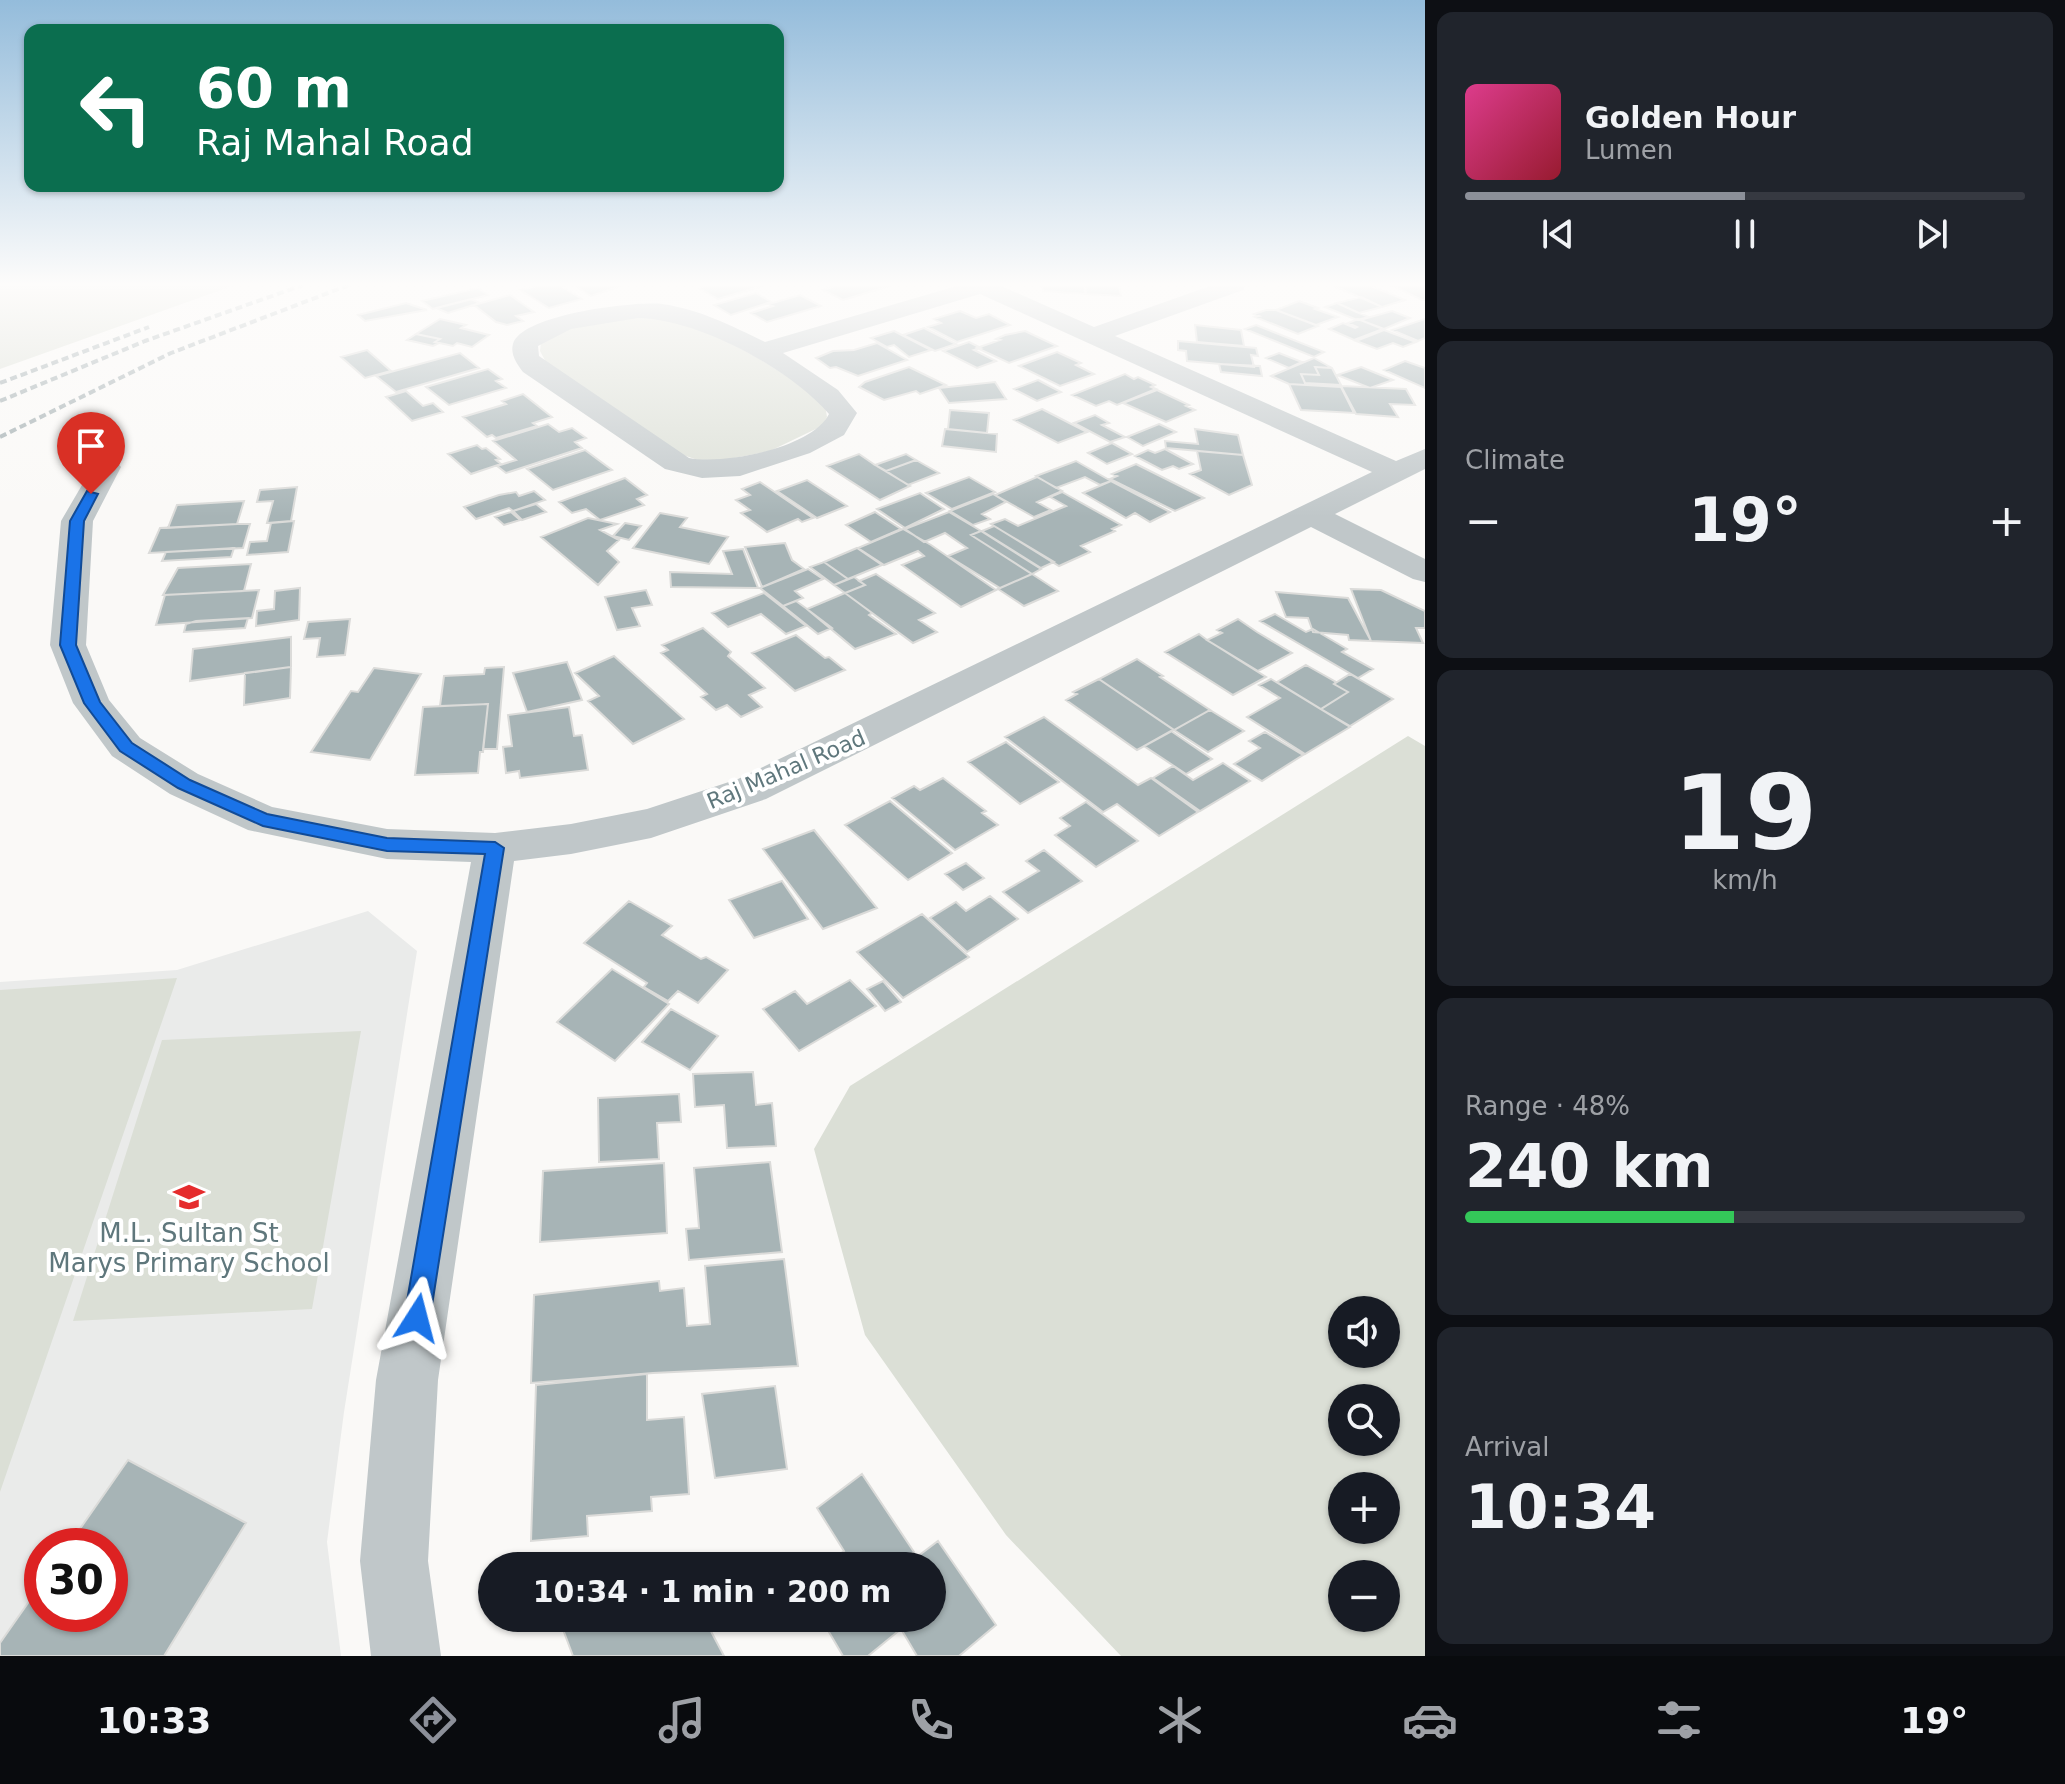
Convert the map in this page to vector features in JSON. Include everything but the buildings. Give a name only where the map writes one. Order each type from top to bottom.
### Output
[{"type":"street","points":[[530,362],[675,463],[696,469],[729,469],[822,437],[836,428],[843,413],[828,396],[779,362]]},
{"type":"street","points":[[1157,362],[1410,465]]},
{"type":"street","name":"Raj Mahal Road","points":[[106,467],[77,521],[68,645],[92,703],[126,747],[184,784],[263,820],[387,844],[495,848],[571,839],[651,823],[752,789],[1410,465]]},
{"type":"street","points":[[1312,515],[1425,572]]},
{"type":"street","points":[[406,1656],[394,1561],[407,1380],[495,848]]},
{"type":"shaded area","points":[[0,362],[19,362],[0,369]]},
{"type":"shaded area","points":[[546,362],[765,362],[807,389],[825,405],[827,417],[822,426],[770,451],[724,460],[698,460],[668,450]]},
{"type":"shaded area","points":[[1408,736],[1425,746],[1425,1656],[1121,1656],[1006,1535],[865,1335],[814,1149],[850,1086]]},
{"type":"shaded area","name":"M.L. Sultan St Marys Primary School","points":[[368,911],[417,951],[344,1412],[327,1542],[341,1656],[0,1656],[0,982],[177,970]]},
{"type":"shaded area","points":[[177,978],[0,1492],[0,990]]},
{"type":"shaded area","points":[[361,1031],[312,1309],[73,1321],[162,1040]]},
{"type":"railway","points":[[0,383],[55,362]]},
{"type":"railway","points":[[0,401],[94,362]]},
{"type":"railway","points":[[0,437],[152,362]]},
{"type":"place","name":"M.L. Sultan St Marys Primary School","points":[[189,1197]]},
{"type":"route","points":[[91,494],[77,521],[68,645],[92,703],[126,747],[184,784],[263,820],[387,844],[495,848],[417,1318]]}]
